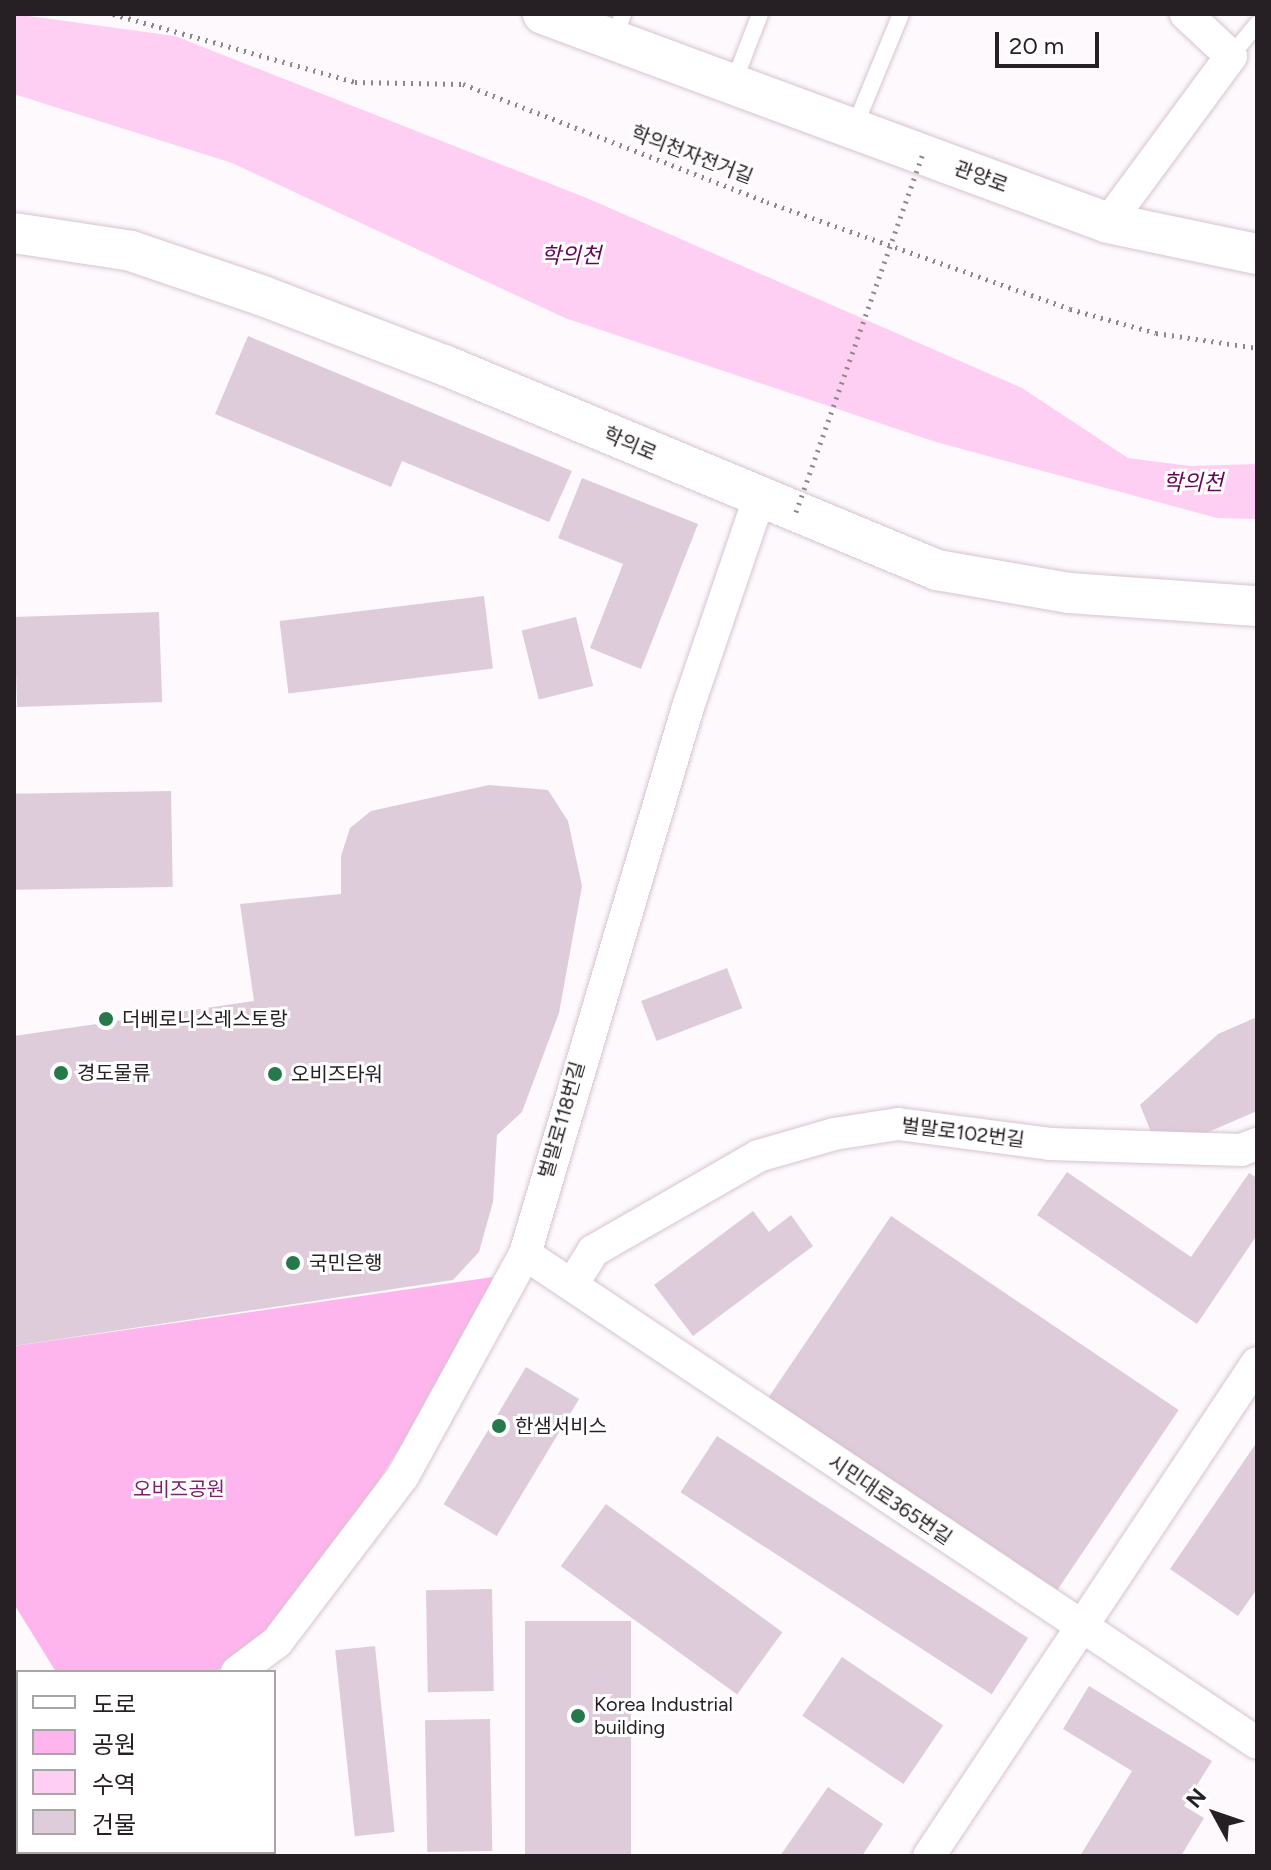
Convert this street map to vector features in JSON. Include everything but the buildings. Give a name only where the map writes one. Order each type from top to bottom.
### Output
[{"type":"street","name":"관양로","points":[[543,14],[618,28],[732,85],[1108,223],[1252,247]]},
{"type":"street","points":[[1108,223],[1231,56],[1186,14]]},
{"type":"street","name":"학의로","points":[[14,233],[131,251],[263,296],[444,365],[937,570],[1069,593],[1257,606]]},
{"type":"street","name":"벌말로118번길","points":[[240,1670],[277,1642],[403,1476],[525,1254],[688,707],[777,506]]},
{"type":"street","name":"벌말로102번길","points":[[572,1285],[593,1251],[730,1171],[758,1156],[834,1134],[898,1124],[1050,1144],[1241,1150],[1257,1144]]},
{"type":"street","name":"시민대로365번길","points":[[525,1254],[1082,1629],[1257,1743]]},
{"type":"street","points":[[929,1856],[1257,1363]]},
{"type":"lane","points":[[732,85],[760,14]]},
{"type":"lane","points":[[853,130],[901,14]]},
{"type":"lane","points":[[1231,56],[1257,24]]},
{"type":"path","name":"학의천자전거길","points":[[113,14],[355,82],[463,84],[767,202],[1070,309],[1156,333],[1257,348]]},
{"type":"path","points":[[777,506],[922,156]]},
{"type":"green space","name":"오비즈공원","points":[[493,1277],[481,1320],[300,1604],[243,1656],[218,1670],[55,1670],[14,1604],[14,1346]]},
{"type":"water","name":"학의천","points":[[14,14],[175,36],[589,199],[1022,388],[1128,458],[1190,466],[1257,464],[1257,519],[1217,518],[936,442],[565,318],[232,163],[14,94]]},
{"type":"place","name":"더베로니스레스토랑","points":[[106,1019]]},
{"type":"place","name":"경도물류","points":[[61,1073]]},
{"type":"place","name":"오비즈타워","points":[[275,1074]]},
{"type":"place","name":"국민은행","points":[[293,1263]]},
{"type":"place","name":"한샘서비스","points":[[499,1426]]},
{"type":"place","name":"Korea Industrial building","points":[[578,1716]]}]
